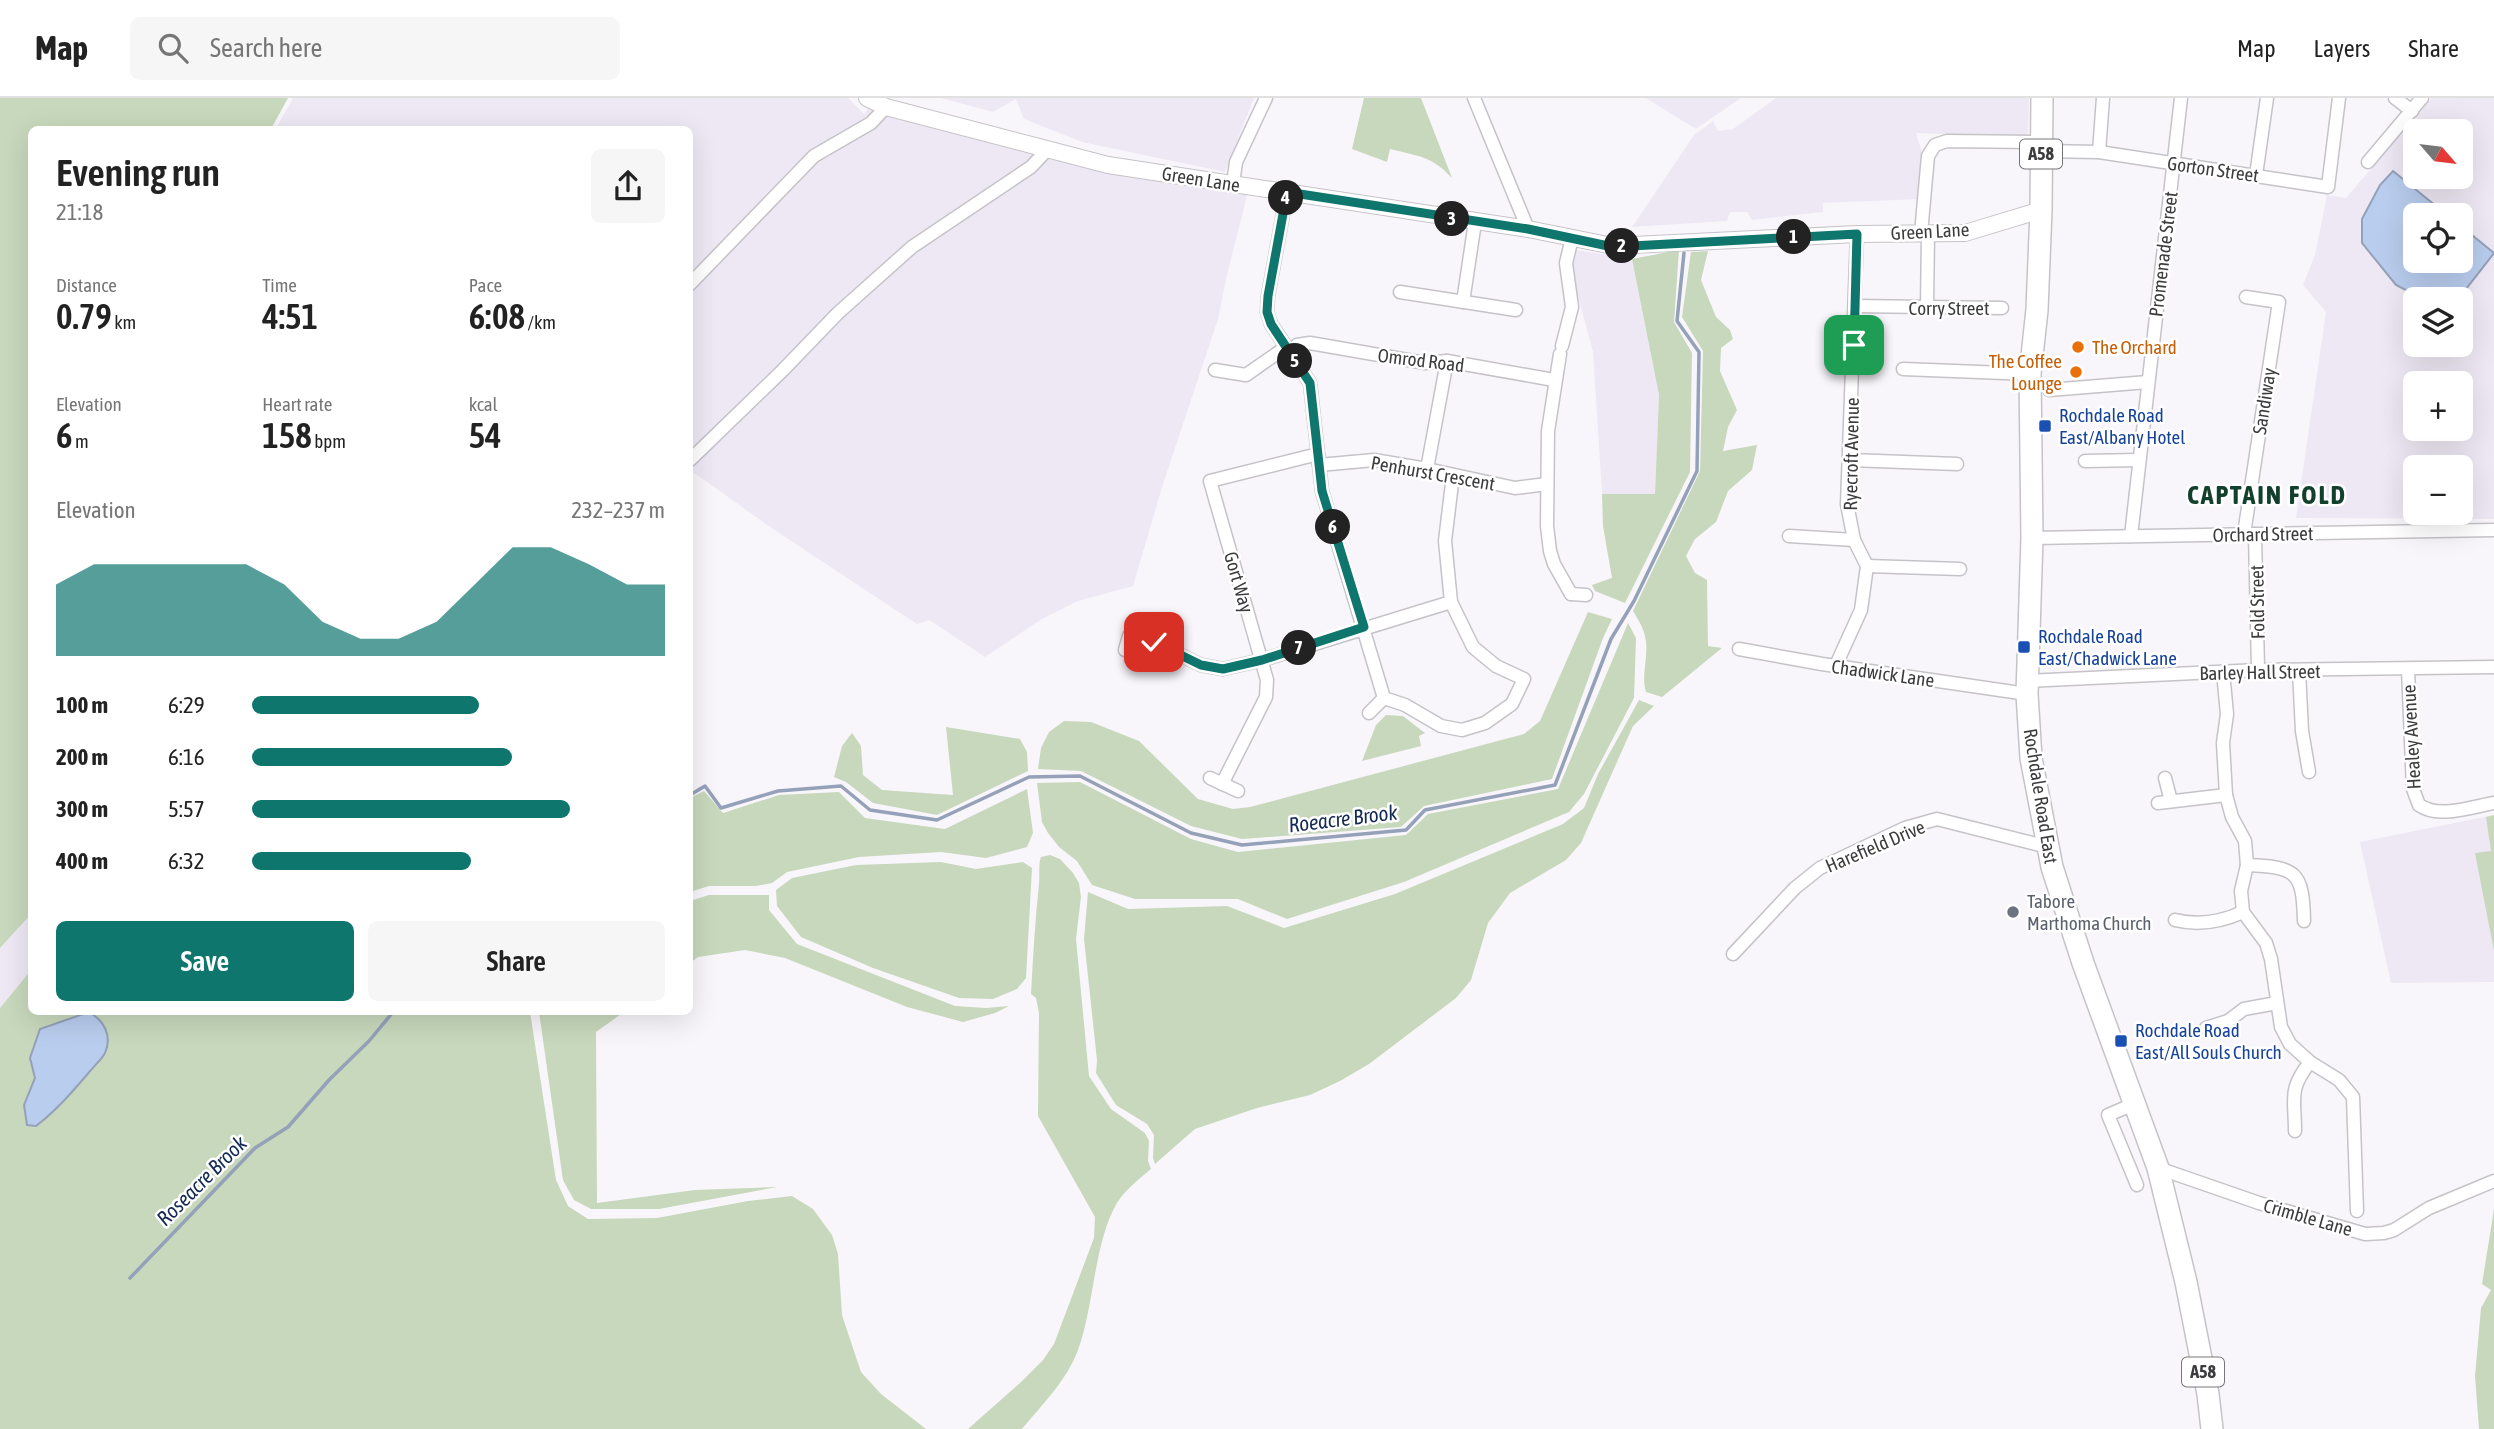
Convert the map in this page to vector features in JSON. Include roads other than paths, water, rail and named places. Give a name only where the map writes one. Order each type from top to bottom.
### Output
[{"type":"highway","name":"Rochdale Road East","points":[[2042,98],[2037,310],[2030,374],[2032,538],[2027,687],[2031,758],[2052,867],[2082,963],[2158,1168],[2186,1282],[2212,1429]]},
{"type":"street","name":"Green Lane","points":[[867,98],[886,107],[1108,165],[1528,229],[1613,247],[1857,234],[1965,233],[2041,210]]},
{"type":"street","points":[[1233,184],[1236,162],[1266,98]]},
{"type":"street","points":[[1474,98],[1528,229]]},
{"type":"street","points":[[2099,152],[2103,98]]},
{"type":"street","name":"Promenade Street","points":[[2131,536],[2181,98]]},
{"type":"street","points":[[2256,175],[2267,98]]},
{"type":"street","name":"Gorton Street","points":[[1924,233],[1928,156],[1935,145],[1947,141],[2099,152],[2328,187],[2339,98]]},
{"type":"street","points":[[2395,98],[2412,111]]},
{"type":"street","points":[[2368,162],[2421,98]]},
{"type":"street","points":[[693,281],[814,156],[871,122],[886,107]]},
{"type":"street","points":[[693,457],[838,313],[912,247],[1031,167],[1047,150]]},
{"type":"street","points":[[1287,192],[1267,312],[1271,324],[1310,383],[1322,491],[1384,698]]},
{"type":"street","points":[[1463,302],[1475,222]]},
{"type":"street","points":[[1924,233],[1927,308]]},
{"type":"street","name":"Ryecroft Avenue","points":[[1857,234],[1847,504],[1854,540],[1867,566]]},
{"type":"street","points":[[1572,238],[1566,262],[1572,307],[1554,380],[1548,431],[1547,526],[1550,551],[1568,600],[1586,594]]},
{"type":"street","points":[[1400,292],[1516,310]]},
{"type":"street","name":"Sandiway","points":[[2246,298],[2279,302],[2250,534]]},
{"type":"street","name":"Corry Street","points":[[1855,306],[2002,308]]},
{"type":"street","name":"Omrod Road","points":[[1288,349],[1310,343],[1424,363],[1447,361],[1554,380]]},
{"type":"street","points":[[1215,370],[1246,375],[1288,349]]},
{"type":"street","points":[[1427,468],[1447,361]]},
{"type":"street","points":[[1903,369],[2030,374]]},
{"type":"street","points":[[2049,390],[2148,382]]},
{"type":"street","name":"Penhurst Crescent","points":[[1319,460],[1374,460],[1427,468],[1515,488],[1547,484]]},
{"type":"street","name":"Gort Way","points":[[1238,791],[1216,781],[1266,697],[1267,680],[1210,481],[1319,460]]},
{"type":"street","points":[[1850,460],[1957,464]]},
{"type":"street","points":[[2085,461],[2139,460]]},
{"type":"street","points":[[1384,698],[1405,705],[1441,726],[1462,730],[1485,723],[1512,704],[1524,679],[1496,666],[1473,647],[1451,601],[1445,541],[1453,475]]},
{"type":"street","name":"Orchard Street","points":[[2032,538],[2494,530]]},
{"type":"street","name":"Fold Street","points":[[2250,534],[2258,670]]},
{"type":"street","points":[[1789,536],[1854,540]]},
{"type":"street","points":[[1836,665],[1861,610],[1867,566],[1960,569]]},
{"type":"street","points":[[1125,650],[1129,636],[1154,642],[1201,665],[1223,669],[1262,660],[1451,601]]},
{"type":"street","name":"Chadwick Lane","points":[[1739,649],[1836,665],[2027,687]]},
{"type":"street","name":"Barley Hall Street","points":[[2027,687],[2258,670],[2494,667]]},
{"type":"street","name":"Healey Avenue","points":[[2408,668],[2413,789],[2419,805],[2428,810],[2447,812],[2494,803]]},
{"type":"street","points":[[2299,671],[2302,731],[2309,772]]},
{"type":"street","points":[[2223,672],[2227,714],[2222,743],[2226,794],[2232,817],[2245,841],[2247,864],[2241,891],[2243,912],[2266,943],[2271,959],[2281,1027],[2290,1044],[2310,1062],[2358,1096],[2357,1211]]},
{"type":"street","points":[[1369,713],[1384,698]]},
{"type":"street","points":[[2165,778],[2165,802],[2226,794]]},
{"type":"street","name":"Harefield Drive","points":[[1732,954],[1795,888],[1820,868],[1905,828],[1937,819],[2048,847]]},
{"type":"street","points":[[2247,864],[2279,866],[2292,873],[2303,890],[2304,921]]},
{"type":"street","points":[[2174,921],[2206,923],[2227,919],[2243,912]]},
{"type":"street","points":[[2206,1028],[2228,1021],[2244,1009],[2277,1003]]},
{"type":"street","points":[[2295,1131],[2293,1092],[2297,1078],[2310,1062]]},
{"type":"street","points":[[2134,1104],[2108,1115],[2137,1185]]},
{"type":"street","name":"Crimble Lane","points":[[2158,1168],[2259,1203],[2365,1234],[2394,1230],[2429,1208],[2494,1181]]},
{"type":"water","points":[[2393,171],[2403,179],[2403,189],[2415,189],[2432,203],[2403,203],[2403,273],[2473,273],[2473,236],[2494,253],[2468,287],[2403,289],[2396,285],[2362,243],[2362,219],[2380,185]]},
{"type":"water","points":[[80,1015],[93,1015],[105,1029],[108,1040],[100,1060],[72,1092],[36,1126],[27,1125],[24,1105],[35,1078],[30,1058],[40,1029]]},
{"type":"waterway","name":"Roeacre Brook","points":[[693,793],[705,786],[721,808],[778,791],[841,786],[870,810],[937,820],[1029,777],[1080,776],[1191,833],[1242,845],[1406,830],[1425,810],[1555,785],[1611,639],[1634,601],[1697,471],[1699,352],[1677,321],[1684,253]]},
{"type":"waterway","name":"Roseacre Brook","points":[[130,1278],[255,1148],[288,1127],[391,1015]]},
{"type":"place","name":"The Orchard","points":[[2078,347]]},
{"type":"place","name":"The Coffee Lounge","points":[[2076,372]]},
{"type":"place","name":"Rochdale Road East/Albany Hotel","points":[[2045,426]]},
{"type":"place","name":"Rochdale Road East/Chadwick Lane","points":[[2024,647]]},
{"type":"place","name":"Tabore Marthoma Church","points":[[2013,912]]},
{"type":"place","name":"Rochdale Road East/All Souls Church","points":[[2121,1041]]},
{"type":"district","name":"CAPTAIN FOLD","points":[[2267,495]]}]
